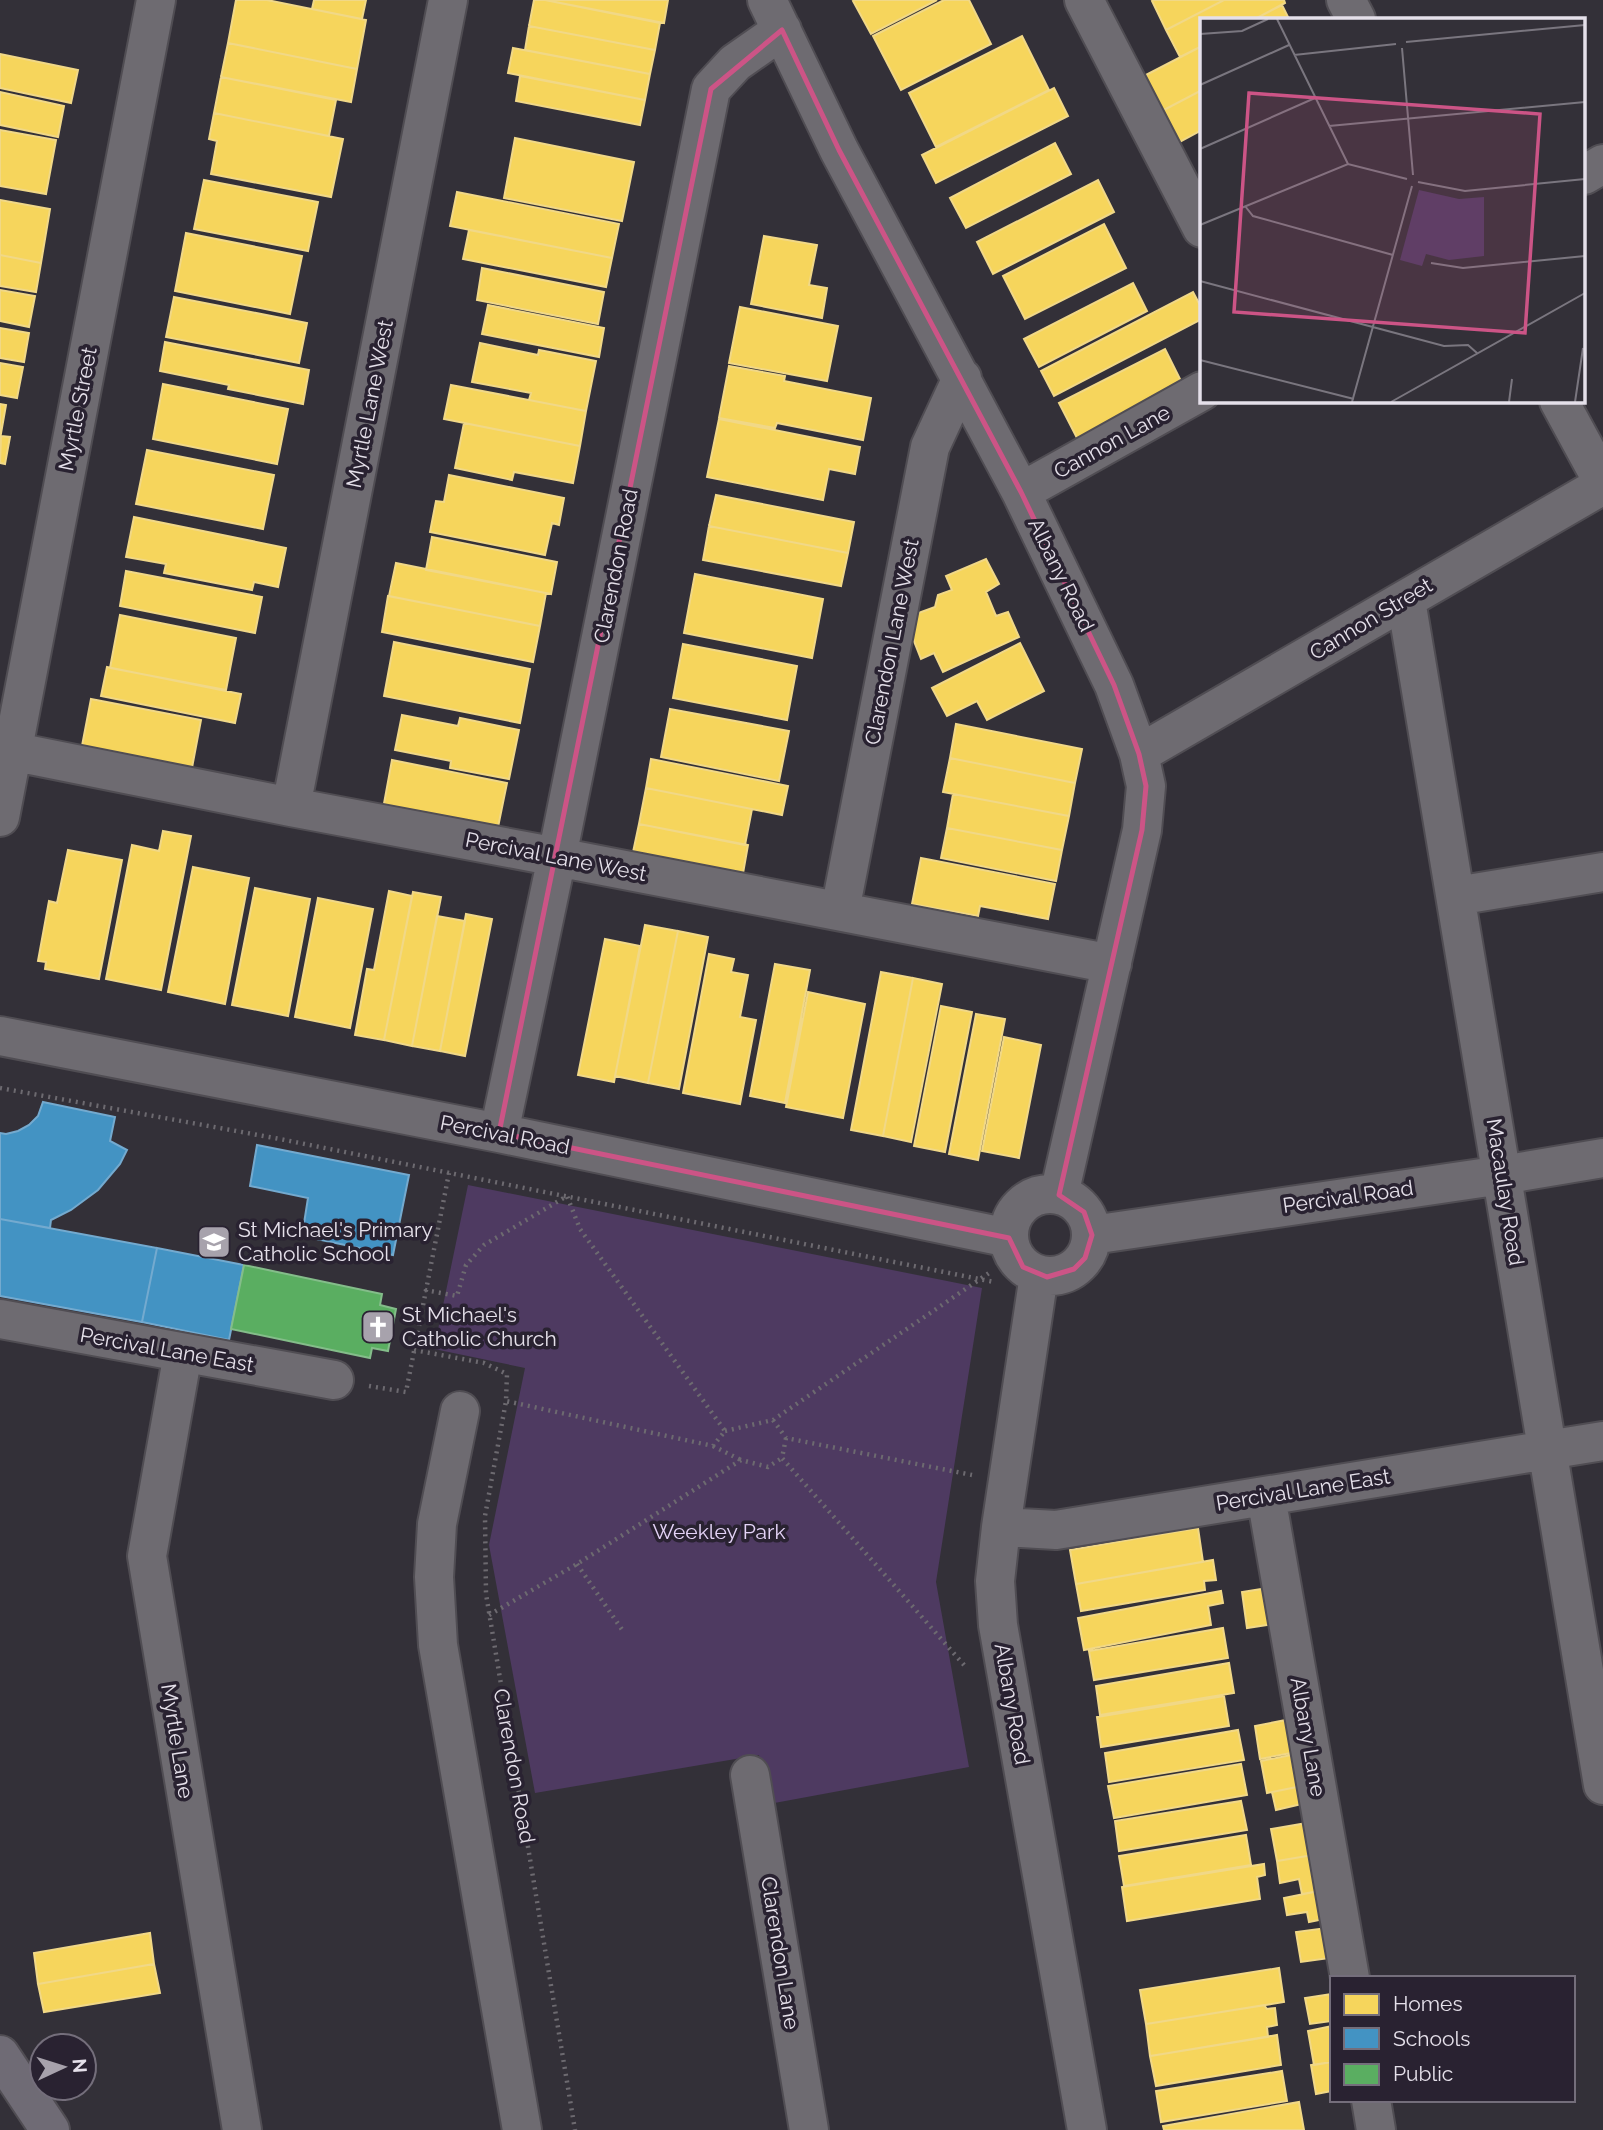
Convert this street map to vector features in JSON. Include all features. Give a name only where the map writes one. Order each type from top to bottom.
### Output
[{"type":"main road","points":[[0,2055],[50,2130]]},
{"type":"street","name":"Myrtle Street","points":[[0,817],[6,750],[156,0]]},
{"type":"street","name":"Myrtle Lane West","points":[[291,807],[448,0]]},
{"type":"street","points":[[1084,0],[1200,224]]},
{"type":"street","points":[[1346,0],[1355,18]]},
{"type":"street","name":"Albany Road","points":[[775,15],[839,150],[1021,492],[1114,685],[1139,754],[1146,786],[1142,830],[1059,1195]]},
{"type":"street","name":"Clarendon Road","points":[[499,1133],[711,89],[775,15]]},
{"type":"street","points":[[1586,174],[1603,164]]},
{"type":"street","name":"Clarendon Lane West","points":[[840,912],[930,447],[962,378]]},
{"type":"street","name":"Cannon Lane","points":[[1021,492],[1200,392]]},
{"type":"street","points":[[1560,402],[1603,483]]},
{"type":"street","name":"Cannon Street","points":[[1139,754],[1603,483]]},
{"type":"street","name":"Macaulay Road","points":[[1406,600],[1603,1785]]},
{"type":"street","name":"Percival Lane West","points":[[6,750],[1112,964]]},
{"type":"street","points":[[1456,896],[1603,872]]},
{"type":"street","name":"Percival Road","points":[[0,1036],[499,1133],[1014,1263]]},
{"type":"street","name":"Percival Road","points":[[1092,1235],[1603,1158]]},
{"type":"street","points":[[1059,1195],[1072,1200],[1084,1212],[1092,1235],[1085,1258],[1074,1269],[1061,1275],[1046,1277],[1014,1263],[1010,1224],[1021,1206],[1034,1197],[1059,1195]]},
{"type":"street","name":"Albany Road","points":[[1014,1263],[1008,1482],[995,1581],[998,1625],[1087,2130]]},
{"type":"street","name":"Percival Lane East","points":[[0,1319],[334,1380]]},
{"type":"street","name":"Myrtle Lane","points":[[183,1353],[146,1556],[242,2130]]},
{"type":"street","points":[[460,1411],[437,1524],[434,1577],[438,1645],[522,2130]]},
{"type":"street","name":"Percival Lane East","points":[[1002,1527],[1056,1530],[1603,1441]]},
{"type":"street","name":"Albany Lane","points":[[1266,1496],[1350,1976]]},
{"type":"street","name":"Clarendon Lane","points":[[751,1775],[809,2130]]},
{"type":"street","points":[[1371,2102],[1376,2130]]},
{"type":"path","points":[[0,1088],[280,1139],[980,1279],[1014,1263]]},
{"type":"path","points":[[334,1380],[406,1392],[449,1172]]},
{"type":"path","points":[[425,1290],[457,1296],[466,1265],[484,1245],[567,1196]]},
{"type":"path","points":[[567,1196],[580,1229],[724,1431]]},
{"type":"path","points":[[713,1446],[724,1431],[772,1420],[980,1279],[1014,1263]]},
{"type":"path","points":[[414,1350],[484,1363],[507,1374],[506,1401],[713,1446],[741,1460],[768,1467],[782,1458],[786,1438]]},
{"type":"path","name":"Clarendon Road","points":[[506,1401],[485,1516],[486,1594],[575,2130]]},
{"type":"path","points":[[772,1420],[786,1438],[1008,1482]]},
{"type":"path","points":[[782,1458],[970,1672]]},
{"type":"path","points":[[489,1615],[577,1564],[741,1460]]},
{"type":"path","points":[[577,1564],[623,1632]]},
{"type":"highlighted area","points":[[782,30],[839,150],[1021,492],[1114,685],[1139,754],[1146,786],[1142,830],[1059,1195],[1084,1212],[1092,1235],[1085,1258],[1074,1269],[1047,1277],[1023,1267],[1009,1238],[499,1133],[711,89]]},
{"type":"green space","name":"Weekley Park","points":[[468,1185],[982,1288],[936,1582],[969,1767],[769,1804],[759,1755],[535,1793],[489,1545],[525,1368],[434,1349]]},
{"type":"building: Homes","points":[[236,0],[267,0],[366,20],[357,69],[228,43]]},
{"type":"building: Homes","points":[[314,0],[366,0],[362,19],[312,9]]},
{"type":"building: Homes","points":[[534,0],[660,23],[655,50],[529,26]]},
{"type":"building: Homes","points":[[545,0],[668,0],[664,23]]},
{"type":"building: Homes","points":[[937,0],[871,34],[853,1]]},
{"type":"building: Homes","points":[[944,0],[969,0],[991,44],[901,90],[873,36]]},
{"type":"building: Homes","points":[[1224,0],[1166,30],[1152,1]]},
{"type":"building: Homes","points":[[1224,0],[1284,0],[1285,3],[1257,18],[1200,18],[1200,47],[1180,57],[1166,30]]},
{"type":"building: Homes","points":[[1282,5],[1288,18],[1257,18]]},
{"type":"building: Homes","points":[[529,26],[655,50],[650,74],[525,50]]},
{"type":"building: Homes","points":[[1022,36],[1049,90],[936,147],[909,93]]},
{"type":"building: Homes","points":[[228,43],[357,69],[351,102],[221,77]]},
{"type":"building: Homes","points":[[1200,47],[1200,91],[1160,112],[1142,77]]},
{"type":"building: Homes","points":[[513,48],[650,74],[645,100],[508,73]]},
{"type":"building: Homes","points":[[0,54],[78,70],[71,103],[0,88]]},
{"type":"building: Homes","points":[[520,76],[645,100],[640,125],[516,101]]},
{"type":"building: Homes","points":[[221,77],[336,100],[329,136],[214,113]]},
{"type":"building: Homes","points":[[1054,88],[1068,116],[936,183],[922,155]]},
{"type":"building: Homes","points":[[1200,91],[1200,131],[1176,144],[1160,112]]},
{"type":"building: Homes","points":[[0,92],[64,106],[58,137],[0,125]]},
{"type":"building: Homes","points":[[214,113],[343,139],[331,197],[211,174],[217,141],[209,139]]},
{"type":"building: Homes","points":[[0,130],[56,140],[46,194],[0,186]]},
{"type":"building: Homes","points":[[515,138],[634,162],[622,221],[504,198]]},
{"type":"building: Homes","points":[[1055,143],[1071,174],[966,228],[950,198]]},
{"type":"building: Homes","points":[[204,180],[318,202],[308,251],[194,229]]},
{"type":"building: Homes","points":[[1098,180],[1114,212],[993,274],[977,242]]},
{"type":"building: Homes","points":[[457,192],[619,224],[612,258],[450,226]]},
{"type":"building: Homes","points":[[0,200],[50,209],[41,263],[0,255]]},
{"type":"building: Homes","points":[[1104,224],[1126,268],[1025,319],[1003,276]]},
{"type":"building: Homes","points":[[469,230],[612,258],[606,287],[463,259]]},
{"type":"building: Homes","points":[[186,233],[302,256],[290,314],[175,291]]},
{"type":"building: Homes","points":[[764,236],[817,245],[809,285],[827,288],[822,318],[751,304]]},
{"type":"building: Homes","points":[[0,255],[41,263],[36,292],[0,286]]},
{"type":"building: Homes","points":[[482,268],[604,292],[598,324],[477,300]]},
{"type":"building: Homes","points":[[1133,283],[1147,311],[1039,367],[1024,339]]},
{"type":"building: Homes","points":[[0,290],[35,296],[29,327],[0,321]]},
{"type":"building: Homes","points":[[1193,292],[1200,305],[1200,320],[1054,396],[1041,371]]},
{"type":"building: Homes","points":[[174,297],[307,323],[299,363],[166,337]]},
{"type":"building: Homes","points":[[488,305],[604,328],[599,357],[482,334]]},
{"type":"building: Homes","points":[[740,307],[838,326],[827,381],[729,363]]},
{"type":"building: Homes","points":[[0,328],[29,333],[24,362],[0,358]]},
{"type":"building: Homes","points":[[165,342],[309,370],[303,404],[228,389],[229,385],[160,371]]},
{"type":"building: Homes","points":[[480,343],[538,355],[539,350],[596,361],[586,411],[529,400],[531,393],[472,382]]},
{"type":"building: Homes","points":[[1165,349],[1184,387],[1078,440],[1059,403]]},
{"type":"building: Homes","points":[[0,363],[23,367],[17,398],[0,395]]},
{"type":"building: Homes","points":[[729,366],[785,376],[784,381],[871,398],[863,440],[777,423],[775,428],[719,418]]},
{"type":"building: Homes","points":[[163,384],[288,409],[277,464],[153,439]]},
{"type":"building: Homes","points":[[451,385],[586,411],[580,446],[444,419]]},
{"type":"building: Homes","points":[[0,404],[6,405],[0,439]]},
{"type":"building: Homes","points":[[719,419],[860,447],[855,474],[829,469],[823,500],[707,477]]},
{"type":"building: Homes","points":[[464,423],[580,446],[573,483],[514,472],[512,480],[455,468]]},
{"type":"building: Homes","points":[[1,436],[10,437],[5,464],[0,463]]},
{"type":"building: Homes","points":[[147,450],[274,475],[263,529],[136,504]]},
{"type":"building: Homes","points":[[449,475],[564,498],[559,525],[552,523],[545,555],[430,532],[436,501],[444,502]]},
{"type":"building: Homes","points":[[716,495],[854,522],[848,553],[709,526]]},
{"type":"building: Homes","points":[[134,517],[286,548],[278,587],[254,582],[252,590],[164,573],[166,564],[126,557]]},
{"type":"building: Homes","points":[[709,526],[848,553],[841,586],[703,560]]},
{"type":"building: Homes","points":[[432,537],[557,562],[551,594],[426,570]]},
{"type":"building: Homes","points":[[986,559],[999,584],[986,592],[996,616],[1008,612],[1019,637],[943,672],[934,653],[921,659],[912,636],[913,615],[935,607],[938,595],[952,590],[946,576]]},
{"type":"building: Homes","points":[[396,563],[546,593],[540,626],[389,596]]},
{"type":"building: Homes","points":[[126,571],[262,597],[255,633],[120,606]]},
{"type":"building: Homes","points":[[695,574],[823,599],[812,658],[684,633]]},
{"type":"building: Homes","points":[[388,596],[540,626],[533,662],[382,632]]},
{"type":"building: Homes","points":[[120,615],[236,638],[226,690],[110,668]]},
{"type":"building: Homes","points":[[394,642],[530,669],[520,723],[384,696]]},
{"type":"building: Homes","points":[[1020,643],[1044,691],[987,720],[977,701],[947,716],[932,688]]},
{"type":"building: Homes","points":[[683,644],[797,666],[787,720],[673,698]]},
{"type":"building: Homes","points":[[107,667],[241,694],[235,723],[101,696]]},
{"type":"building: Homes","points":[[91,699],[201,720],[191,773],[81,751]]},
{"type":"building: Homes","points":[[670,709],[789,731],[779,781],[661,757]]},
{"type":"building: Homes","points":[[402,715],[458,726],[460,718],[519,730],[509,779],[450,768],[451,761],[395,750]]},
{"type":"building: Homes","points":[[956,724],[1082,749],[1075,783],[950,758]]},
{"type":"building: Homes","points":[[950,758],[1075,783],[1069,816],[943,792]]},
{"type":"building: Homes","points":[[651,759],[788,786],[782,815],[646,788]]},
{"type":"building: Homes","points":[[392,760],[507,783],[497,832],[383,809]]},
{"type":"building: Homes","points":[[646,788],[752,809],[745,845],[639,824]]},
{"type":"building: Homes","points":[[953,794],[1069,816],[1062,850],[947,828]]},
{"type":"building: Homes","points":[[639,824],[748,845],[742,879],[632,857]]},
{"type":"building: Homes","points":[[947,828],[1062,850],[1056,881],[941,858]]},
{"type":"building: Homes","points":[[163,831],[191,836],[161,990],[106,979],[132,845],[159,851]]},
{"type":"building: Homes","points":[[68,850],[122,860],[99,979],[45,969],[46,962],[38,961],[49,901],[57,903]]},
{"type":"building: Homes","points":[[921,858],[1055,884],[1048,919],[980,906],[978,916],[912,904]]},
{"type":"building: Homes","points":[[193,867],[249,878],[225,1004],[168,992]]},
{"type":"building: Homes","points":[[255,888],[310,899],[288,1016],[232,1005]]},
{"type":"building: Homes","points":[[389,891],[412,896],[384,1040],[355,1035],[367,969],[374,970]]},
{"type":"building: Homes","points":[[413,892],[441,897],[412,1046],[384,1040]]},
{"type":"building: Homes","points":[[318,898],[373,909],[350,1028],[295,1017]]},
{"type":"building: Homes","points":[[466,914],[492,919],[465,1056],[440,1051]]},
{"type":"building: Homes","points":[[437,916],[465,921],[440,1051],[412,1046]]},
{"type":"building: Homes","points":[[645,925],[678,931],[648,1083],[615,1076]]},
{"type":"building: Homes","points":[[678,931],[708,937],[679,1089],[648,1083]]},
{"type":"building: Homes","points":[[605,939],[640,946],[614,1082],[578,1075]]},
{"type":"building: Homes","points":[[709,954],[734,959],[731,972],[748,975],[740,1017],[756,1020],[740,1104],[683,1093]]},
{"type":"building: Homes","points":[[775,964],[810,970],[785,1103],[750,1096]]},
{"type":"building: Homes","points":[[881,972],[913,978],[883,1136],[851,1130]]},
{"type":"building: Homes","points":[[913,978],[942,984],[911,1142],[883,1136]]},
{"type":"building: Homes","points":[[808,992],[865,1004],[843,1118],[786,1107]]},
{"type":"building: Homes","points":[[941,1006],[972,1012],[945,1152],[914,1146]]},
{"type":"building: Homes","points":[[976,1014],[1005,1019],[978,1160],[949,1154]]},
{"type":"building: Homes","points":[[1004,1037],[1041,1045],[1019,1158],[982,1151]]},
{"type":"building: Homes","points":[[1198,1528],[1203,1562],[1076,1584],[1070,1550]]},
{"type":"building: Homes","points":[[1213,1560],[1216,1580],[1204,1581],[1205,1590],[1081,1611],[1076,1584]]},
{"type":"building: Homes","points":[[1268,1588],[1273,1624],[1247,1628],[1242,1592]]},
{"type":"building: Homes","points":[[1221,1591],[1223,1603],[1208,1606],[1211,1625],[1084,1650],[1078,1618]]},
{"type":"building: Homes","points":[[1223,1628],[1228,1658],[1094,1680],[1089,1651]]},
{"type":"building: Homes","points":[[1229,1663],[1234,1693],[1100,1715],[1096,1686]]},
{"type":"building: Homes","points":[[1224,1696],[1229,1726],[1101,1747],[1097,1717]]},
{"type":"building: Homes","points":[[1291,1719],[1296,1752],[1260,1759],[1255,1726]]},
{"type":"building: Homes","points":[[1238,1730],[1244,1760],[1109,1782],[1105,1753]]},
{"type":"building: Homes","points":[[1296,1754],[1302,1786],[1267,1793],[1261,1761]]},
{"type":"building: Homes","points":[[1241,1764],[1247,1795],[1114,1818],[1108,1786]]},
{"type":"building: Homes","points":[[1302,1786],[1306,1803],[1276,1810],[1272,1792]]},
{"type":"building: Homes","points":[[1241,1801],[1247,1830],[1119,1851],[1115,1821]]},
{"type":"building: Homes","points":[[1307,1823],[1313,1855],[1277,1861],[1271,1829]]},
{"type":"building: Homes","points":[[1246,1835],[1251,1865],[1124,1886],[1119,1856]]},
{"type":"building: Homes","points":[[1313,1855],[1319,1891],[1302,1894],[1299,1879],[1280,1883],[1277,1861]]},
{"type":"building: Homes","points":[[1264,1864],[1265,1875],[1257,1877],[1260,1899],[1127,1921],[1122,1887]]},
{"type":"building: Homes","points":[[1319,1891],[1324,1919],[1309,1922],[1307,1912],[1287,1915],[1284,1898]]},
{"type":"building: Homes","points":[[1326,1928],[1330,1958],[1301,1962],[1296,1932]]},
{"type":"building: Homes","points":[[150,1933],[154,1964],[38,1984],[34,1953]]},
{"type":"building: Homes","points":[[154,1964],[160,1993],[44,2012],[38,1984]]},
{"type":"building: Homes","points":[[1279,1968],[1284,2002],[1146,2024],[1140,1990]]},
{"type":"building: Homes","points":[[1330,1994],[1330,2021],[1310,2024],[1305,1998]]},
{"type":"building: Homes","points":[[1264,2005],[1267,2009],[1275,2008],[1277,2025],[1267,2027],[1268,2037],[1150,2056],[1146,2024]]},
{"type":"building: Homes","points":[[1330,2026],[1330,2062],[1314,2065],[1308,2031]]},
{"type":"building: Homes","points":[[1277,2035],[1281,2065],[1156,2086],[1150,2056]]},
{"type":"building: Homes","points":[[1330,2062],[1330,2091],[1316,2094],[1311,2065]]},
{"type":"building: Homes","points":[[1282,2071],[1287,2101],[1161,2122],[1156,2091]]},
{"type":"building: Homes","points":[[1299,2102],[1304,2130],[1164,2130],[1163,2126]]},
{"type":"building: Schools","points":[[43,1102],[115,1117],[110,1141],[127,1150],[120,1164],[98,1190],[71,1210],[51,1220],[50,1228],[0,1219],[0,1133],[18,1131],[29,1125],[38,1116]]},
{"type":"building: Schools","points":[[257,1145],[409,1175],[393,1255],[302,1236],[308,1198],[250,1186]]},
{"type":"building: Schools","points":[[0,1219],[157,1248],[142,1322],[0,1296]]},
{"type":"building: Schools","points":[[157,1248],[244,1265],[229,1340],[142,1322]]},
{"type":"building: Public","points":[[244,1265],[382,1294],[380,1305],[396,1309],[388,1351],[372,1348],[370,1358],[231,1329]]},
{"type":"place","name":"St Michael's Primary Catholic School","points":[[214,1242]]},
{"type":"place","name":"St Michael's Catholic Church","points":[[378,1327]]}]
